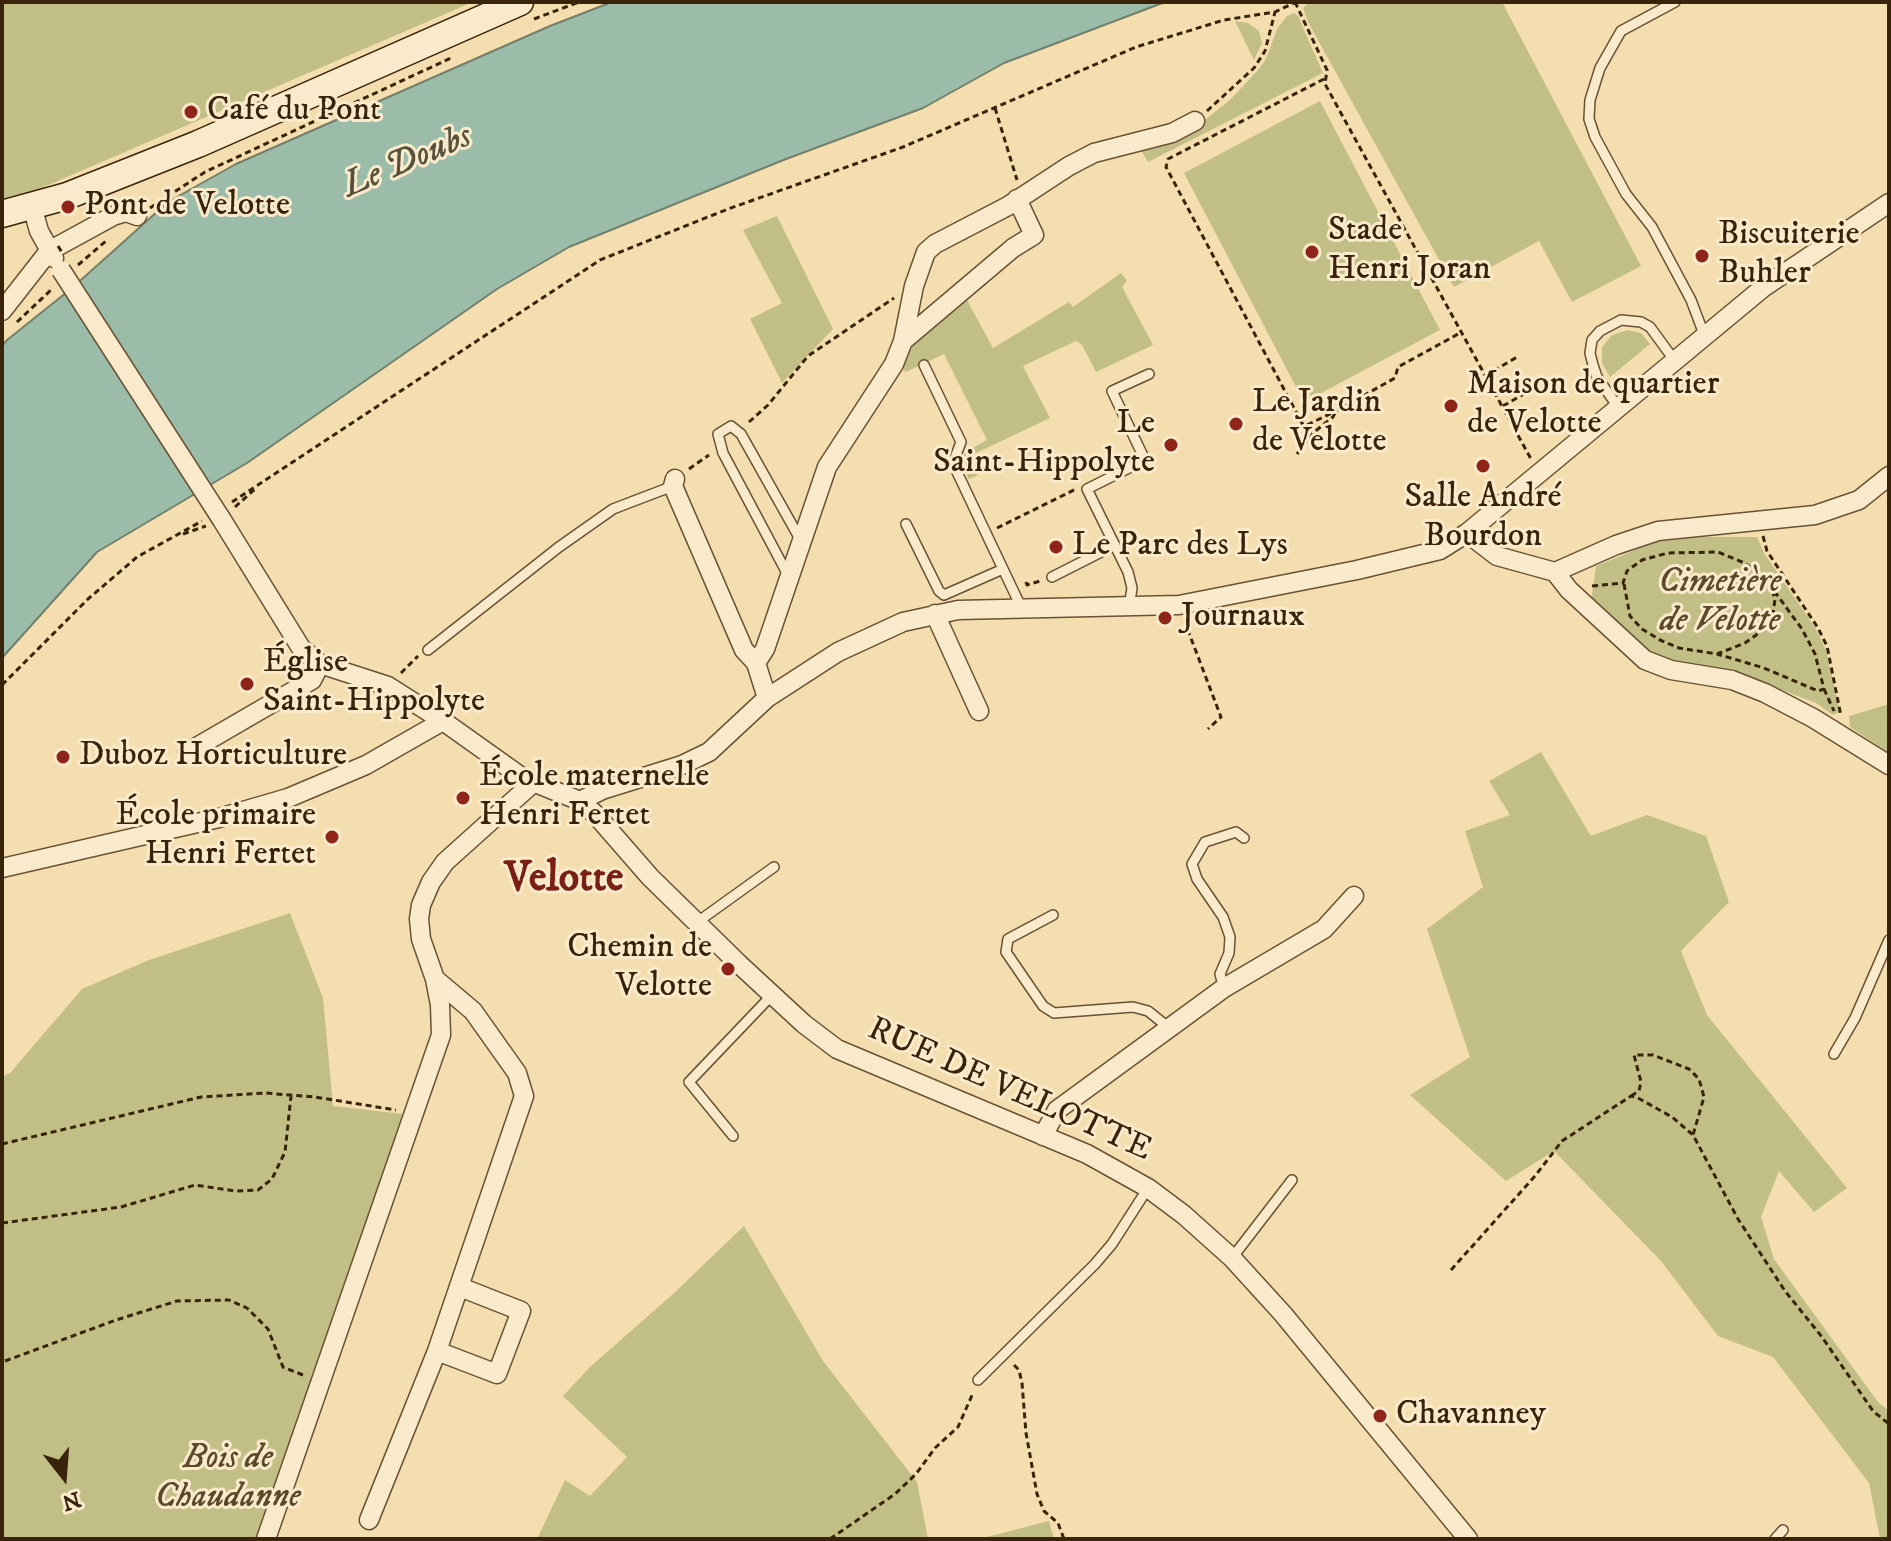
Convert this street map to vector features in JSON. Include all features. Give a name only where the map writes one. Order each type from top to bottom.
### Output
[{"type":"main road","points":[[2,214],[67,196],[524,12]]},
{"type":"street","points":[[756,663],[765,649],[827,467],[894,364],[926,252],[1094,153],[1172,133],[1195,121]]},
{"type":"street","points":[[903,341],[1013,248],[1034,235],[1019,197]]},
{"type":"street","points":[[32,206],[49,251],[224,513],[301,648],[320,664],[388,686],[533,783],[580,801],[602,790],[682,765],[709,752],[767,698],[838,652],[881,631],[935,614],[1179,605],[1440,550],[1467,533],[1764,287],[1889,203]]},
{"type":"street","points":[[6,318],[49,251],[113,216],[126,212],[137,216]]},
{"type":"street","points":[[1555,572],[1616,545],[1658,531],[1815,515],[1859,500],[1889,476]]},
{"type":"street","points":[[674,483],[744,650],[756,663],[767,698]]},
{"type":"street","points":[[1467,533],[1497,556],[1555,572],[1569,590],[1645,660],[1671,670],[1732,680],[1765,693],[1813,718],[1889,765]]},
{"type":"street","points":[[935,614],[979,711]]},
{"type":"street","points":[[188,752],[312,680],[320,664]]},
{"type":"street","points":[[2,868],[219,818],[288,798],[366,765],[443,721]]},
{"type":"street","points":[[266,1539],[441,1035],[440,1005],[421,939],[419,919],[431,882],[445,862],[533,783]]},
{"type":"street","name":"RUE DE VELOTTE","points":[[580,801],[696,923],[804,1024],[837,1049],[1087,1154],[1148,1188],[1184,1215],[1232,1258],[1283,1314],[1468,1539]]},
{"type":"street","points":[[1043,1136],[1057,1110],[1224,988],[1324,929],[1354,896]]},
{"type":"street","points":[[369,1520],[437,1351],[524,1096],[517,1073],[473,1011],[435,979]]},
{"type":"street","points":[[437,1351],[497,1374],[521,1311],[460,1287]]},
{"type":"lane","points":[[1675,2],[1621,31],[1600,68],[1590,100],[1589,119],[1595,137],[1626,194],[1659,239],[1691,300],[1705,337]]},
{"type":"lane","points":[[1618,407],[1597,377],[1590,353],[1592,340],[1600,331],[1621,320],[1641,322],[1650,327],[1675,361]]},
{"type":"lane","points":[[924,365],[961,442],[956,455],[957,472],[1022,609]]},
{"type":"lane","points":[[1129,608],[1132,588],[1128,572],[1087,489],[1145,460],[1112,391],[1149,374]]},
{"type":"lane","points":[[789,578],[720,445],[718,434],[731,426],[738,431],[801,542]]},
{"type":"lane","points":[[428,650],[559,547],[613,509],[674,483]]},
{"type":"lane","points":[[906,524],[939,591],[944,595],[1005,573]]},
{"type":"lane","points":[[1052,577],[1115,545]]},
{"type":"lane","points":[[1224,988],[1220,974],[1229,953],[1230,937],[1223,917],[1197,879],[1192,864],[1205,842],[1236,832],[1244,838]]},
{"type":"lane","points":[[696,923],[774,867]]},
{"type":"lane","points":[[1053,915],[1008,939],[1006,952],[1043,1006],[1054,1013],[1133,1007],[1148,1011],[1168,1027]]},
{"type":"lane","points":[[1834,1054],[1855,1018],[1889,940]]},
{"type":"lane","points":[[733,1136],[689,1082],[772,995]]},
{"type":"lane","points":[[1232,1258],[1292,1180]]},
{"type":"lane","points":[[978,1380],[1095,1264],[1112,1244],[1148,1188]]},
{"type":"lane","points":[[1775,1539],[1783,1530]]},
{"type":"path","points":[[524,12],[579,2]]},
{"type":"path","points":[[2,685],[88,599],[137,557],[224,513],[262,482],[600,260],[728,209],[903,147],[1136,47],[1224,20],[1275,12],[1295,2],[1327,70],[1325,84],[1539,473]]},
{"type":"path","points":[[1195,121],[1254,68],[1265,51],[1275,12]]},
{"type":"path","points":[[6,318],[19,321],[65,274],[137,216],[205,172],[463,52]]},
{"type":"path","points":[[1326,78],[1168,159],[1166,167],[1303,425],[1336,411],[1395,378],[1398,367],[1460,333]]},
{"type":"path","points":[[995,108],[1019,197]]},
{"type":"path","points":[[738,431],[768,405],[808,356],[914,286]]},
{"type":"path","points":[[1485,376],[1517,357]]},
{"type":"path","points":[[1502,407],[1534,388]]},
{"type":"path","points":[[1297,454],[1336,411]]},
{"type":"path","points":[[674,483],[720,445]]},
{"type":"path","points":[[224,513],[262,482]]},
{"type":"path","points":[[986,533],[1077,488],[1087,489]]},
{"type":"path","points":[[178,536],[202,520]]},
{"type":"path","points":[[1761,520],[1767,551],[1827,646],[1842,710],[1840,724],[1824,689],[1815,654],[1802,629],[1761,573],[1742,562],[1718,552],[1690,551],[1642,560],[1627,571],[1623,583],[1630,616],[1642,629],[1679,648],[1717,654],[1764,668],[1818,691],[1824,689]]},
{"type":"path","points":[[1005,573],[1018,570],[1027,585],[1052,577]]},
{"type":"path","points":[[1555,572],[1582,585],[1623,583]]},
{"type":"path","points":[[1717,654],[1745,643],[1766,628],[1773,614],[1775,599],[1771,585]]},
{"type":"path","points":[[1179,605],[1221,717],[1208,729]]},
{"type":"path","points":[[388,686],[428,650]]},
{"type":"path","points":[[1451,1270],[1562,1141],[1639,1091],[1641,1082],[1634,1055],[1653,1055],[1689,1069],[1699,1079],[1704,1097],[1693,1135]]},
{"type":"path","points":[[2,1144],[201,1097],[265,1093],[416,1113]]},
{"type":"path","points":[[2,1223],[121,1207],[195,1185],[235,1191],[258,1190],[272,1179],[285,1152],[291,1096]]},
{"type":"path","points":[[1631,1096],[1672,1117],[1693,1135],[1738,1219],[1785,1291],[1822,1337],[1873,1411],[1889,1424]]},
{"type":"path","points":[[5,1361],[177,1301],[229,1300],[247,1308],[268,1329],[283,1367],[321,1383]]},
{"type":"path","points":[[1003,1353],[1019,1370],[1037,1494],[1044,1511],[1058,1523],[1064,1539]]},
{"type":"path","points":[[830,1539],[895,1494],[916,1474],[935,1448],[958,1427],[978,1380]]},
{"type":"green space","points":[[2,2],[473,2],[2,205]]},
{"type":"green space","points":[[1310,2],[1502,2],[1641,266],[1572,302],[1539,241],[1454,287],[1308,22],[1303,8]]},
{"type":"green space","points":[[1294,13],[1323,73],[1148,162],[1139,146],[1190,132],[1231,99],[1259,69],[1277,29],[1287,16]]},
{"type":"green space","points":[[1235,21],[1248,23],[1259,31],[1262,43],[1254,60]]},
{"type":"green space","name":"Stade Henri Joran","points":[[1320,101],[1440,330],[1304,402],[1184,173]]},
{"type":"green space","points":[[777,216],[833,329],[782,383],[750,319],[782,303],[743,230]]},
{"type":"green space","points":[[1121,273],[1127,281],[1122,287],[1153,345],[1096,372],[1082,345],[1076,341],[1023,366],[1050,418],[972,455],[978,475],[969,479],[961,462],[965,452],[987,440],[944,354],[906,372],[901,366],[914,344],[967,300],[993,348],[1069,302],[1073,307]]},
{"type":"green space","points":[[1627,330],[1641,333],[1650,344],[1610,377],[1602,363],[1602,347],[1612,335]]},
{"type":"green space","name":"Cimetière de Velotte","points":[[1702,537],[1757,537],[1764,553],[1816,629],[1826,650],[1840,712],[1833,715],[1816,703],[1729,670],[1676,662],[1651,653],[1591,602],[1596,566],[1655,542]]},
{"type":"green space","points":[[1889,704],[1889,753],[1850,727],[1849,716]]},
{"type":"green space","points":[[1541,752],[1591,836],[1647,815],[1706,836],[1729,902],[1681,951],[1707,1015],[1847,1188],[1814,1212],[1779,1171],[1761,1217],[1774,1259],[1878,1402],[1889,1411],[1889,1539],[1880,1539],[1869,1483],[1773,1357],[1718,1336],[1661,1261],[1554,1151],[1506,1181],[1410,1095],[1470,1057],[1427,929],[1483,887],[1465,831],[1510,815],[1489,781]]},
{"type":"green space","name":"Bois de Chaudanne","points":[[290,913],[323,998],[333,1106],[403,1114],[327,1346],[271,1539],[2,1539],[2,1077],[10,1073],[82,989],[149,960]]},
{"type":"green space","points":[[744,1226],[823,1361],[917,1482],[928,1539],[537,1539],[565,1480],[590,1496],[627,1457],[563,1396],[590,1367]]},
{"type":"green space","points":[[1049,1521],[1054,1539],[979,1539]]},
{"type":"water","name":"Le Doubs","points":[[612,2],[1165,2],[1004,63],[923,108],[786,159],[569,247],[497,289],[247,463],[97,552],[2,658],[2,346],[7,340],[72,288],[168,202],[236,164],[550,26]]},
{"type":"place","name":"Café du Pont","points":[[191,112]]},
{"type":"place","name":"Pont de Velotte","points":[[68,207]]},
{"type":"place","name":"Stade Henri Joran","points":[[1312,252]]},
{"type":"place","name":"Biscuiterie Buhler","points":[[1702,256]]},
{"type":"place","name":"Maison de quartier de Velotte","points":[[1451,406]]},
{"type":"place","name":"Le Jardin de Velotte","points":[[1236,424]]},
{"type":"place","name":"Le Saint-Hippolyte","points":[[1171,445]]},
{"type":"place","name":"Salle André Bourdon","points":[[1483,466]]},
{"type":"place","name":"Le Parc des Lys","points":[[1056,547]]},
{"type":"place","name":"Journaux","points":[[1165,618]]},
{"type":"place","name":"Église Saint-Hippolyte","points":[[247,684]]},
{"type":"place","name":"Duboz Horticulture","points":[[63,757]]},
{"type":"place","name":"École maternelle Henri Fertet","points":[[463,798]]},
{"type":"place","name":"École primaire Henri Fertet","points":[[332,837]]},
{"type":"place","name":"Chemin de Velotte","points":[[728,969]]},
{"type":"place","name":"Chavanney","points":[[1380,1416]]},
{"type":"district","name":"Velotte","points":[[564,881]]}]
